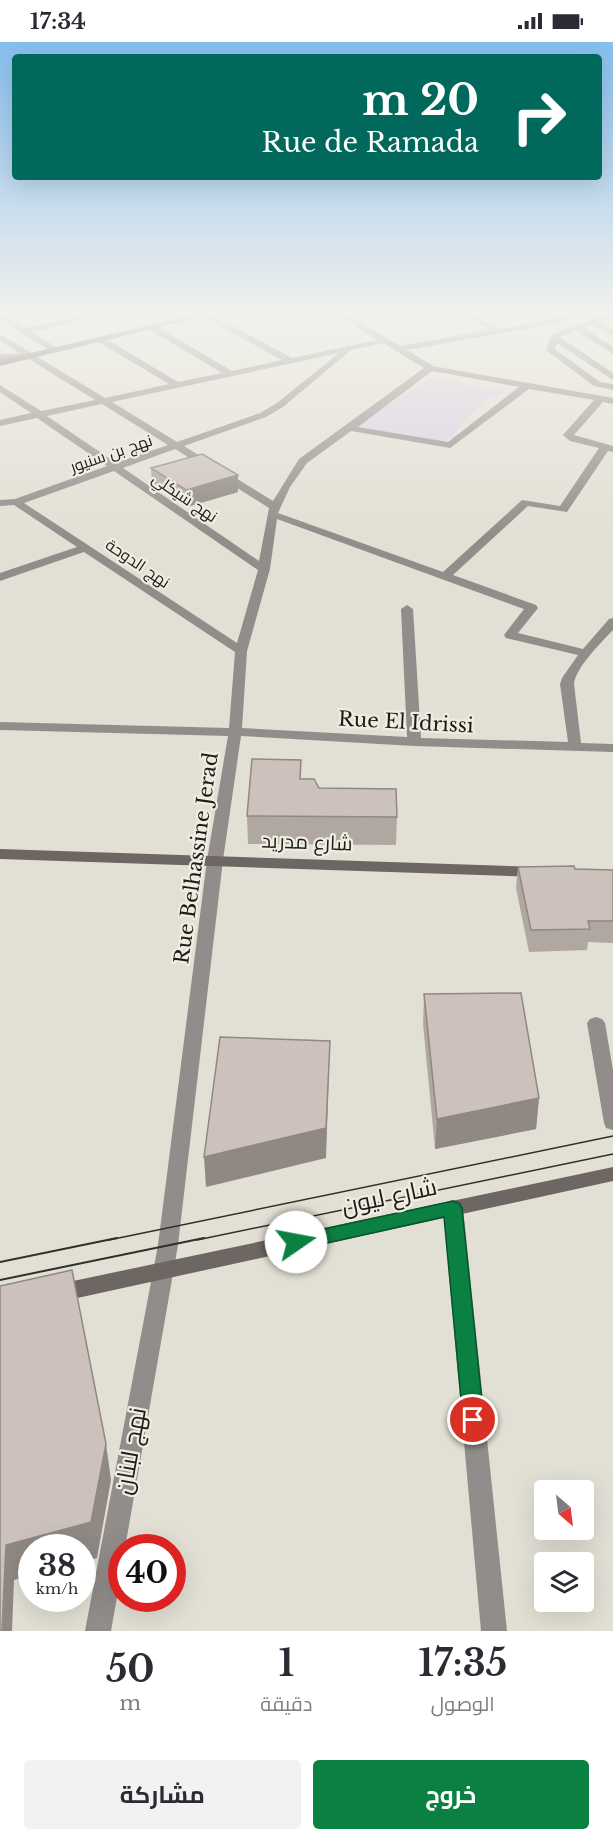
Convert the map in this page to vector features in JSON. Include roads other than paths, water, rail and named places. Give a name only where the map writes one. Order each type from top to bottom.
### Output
[{"type":"street","points":[[82,386],[273,510],[532,608],[510,635],[586,653]]},
{"type":"street","points":[[0,423],[171,386]]},
{"type":"street","name":"نهج بن سنيور","points":[[0,503],[16,502],[272,411],[303,386]]},
{"type":"street","name":"Rue Belhassine Jerad","points":[[161,1271],[169,1236],[215,860],[235,732],[241,651],[264,569],[273,510],[303,461],[405,386]]},
{"type":"street","points":[[348,428],[450,446],[526,386]]},
{"type":"street","points":[[527,386],[613,401]]},
{"type":"street","name":"نهج شيكلي","points":[[0,388],[264,569]]},
{"type":"street","points":[[445,576],[526,502],[563,510],[609,448],[573,439],[568,435],[601,399]]},
{"type":"street","name":"نهج الدوحة","points":[[16,502],[241,651]]},
{"type":"street","points":[[0,577],[86,548]]},
{"type":"street","points":[[407,609],[414,742]]},
{"type":"street","points":[[576,747],[568,678],[613,622]]},
{"type":"street","name":"Rue El Idrissi","points":[[0,726],[235,732],[414,742],[613,748]]},
{"type":"street","name":"شارع مدريد","points":[[0,854],[555,873]]},
{"type":"street","points":[[596,1023],[613,1123]]},
{"type":"street","name":"شارع ليون","points":[[34,1299],[613,1174]]},
{"type":"street","points":[[453,1208],[494,1631]]},
{"type":"street","name":"نهج لبنان","points":[[99,1631],[161,1271]]},
{"type":"tram line","points":[[109,1240],[613,1136]]},
{"type":"tram line","points":[[197,1240],[613,1154]]},
{"type":"tram line","points":[[0,1262],[117,1238]]},
{"type":"tram line","points":[[0,1280],[204,1238]]}]
